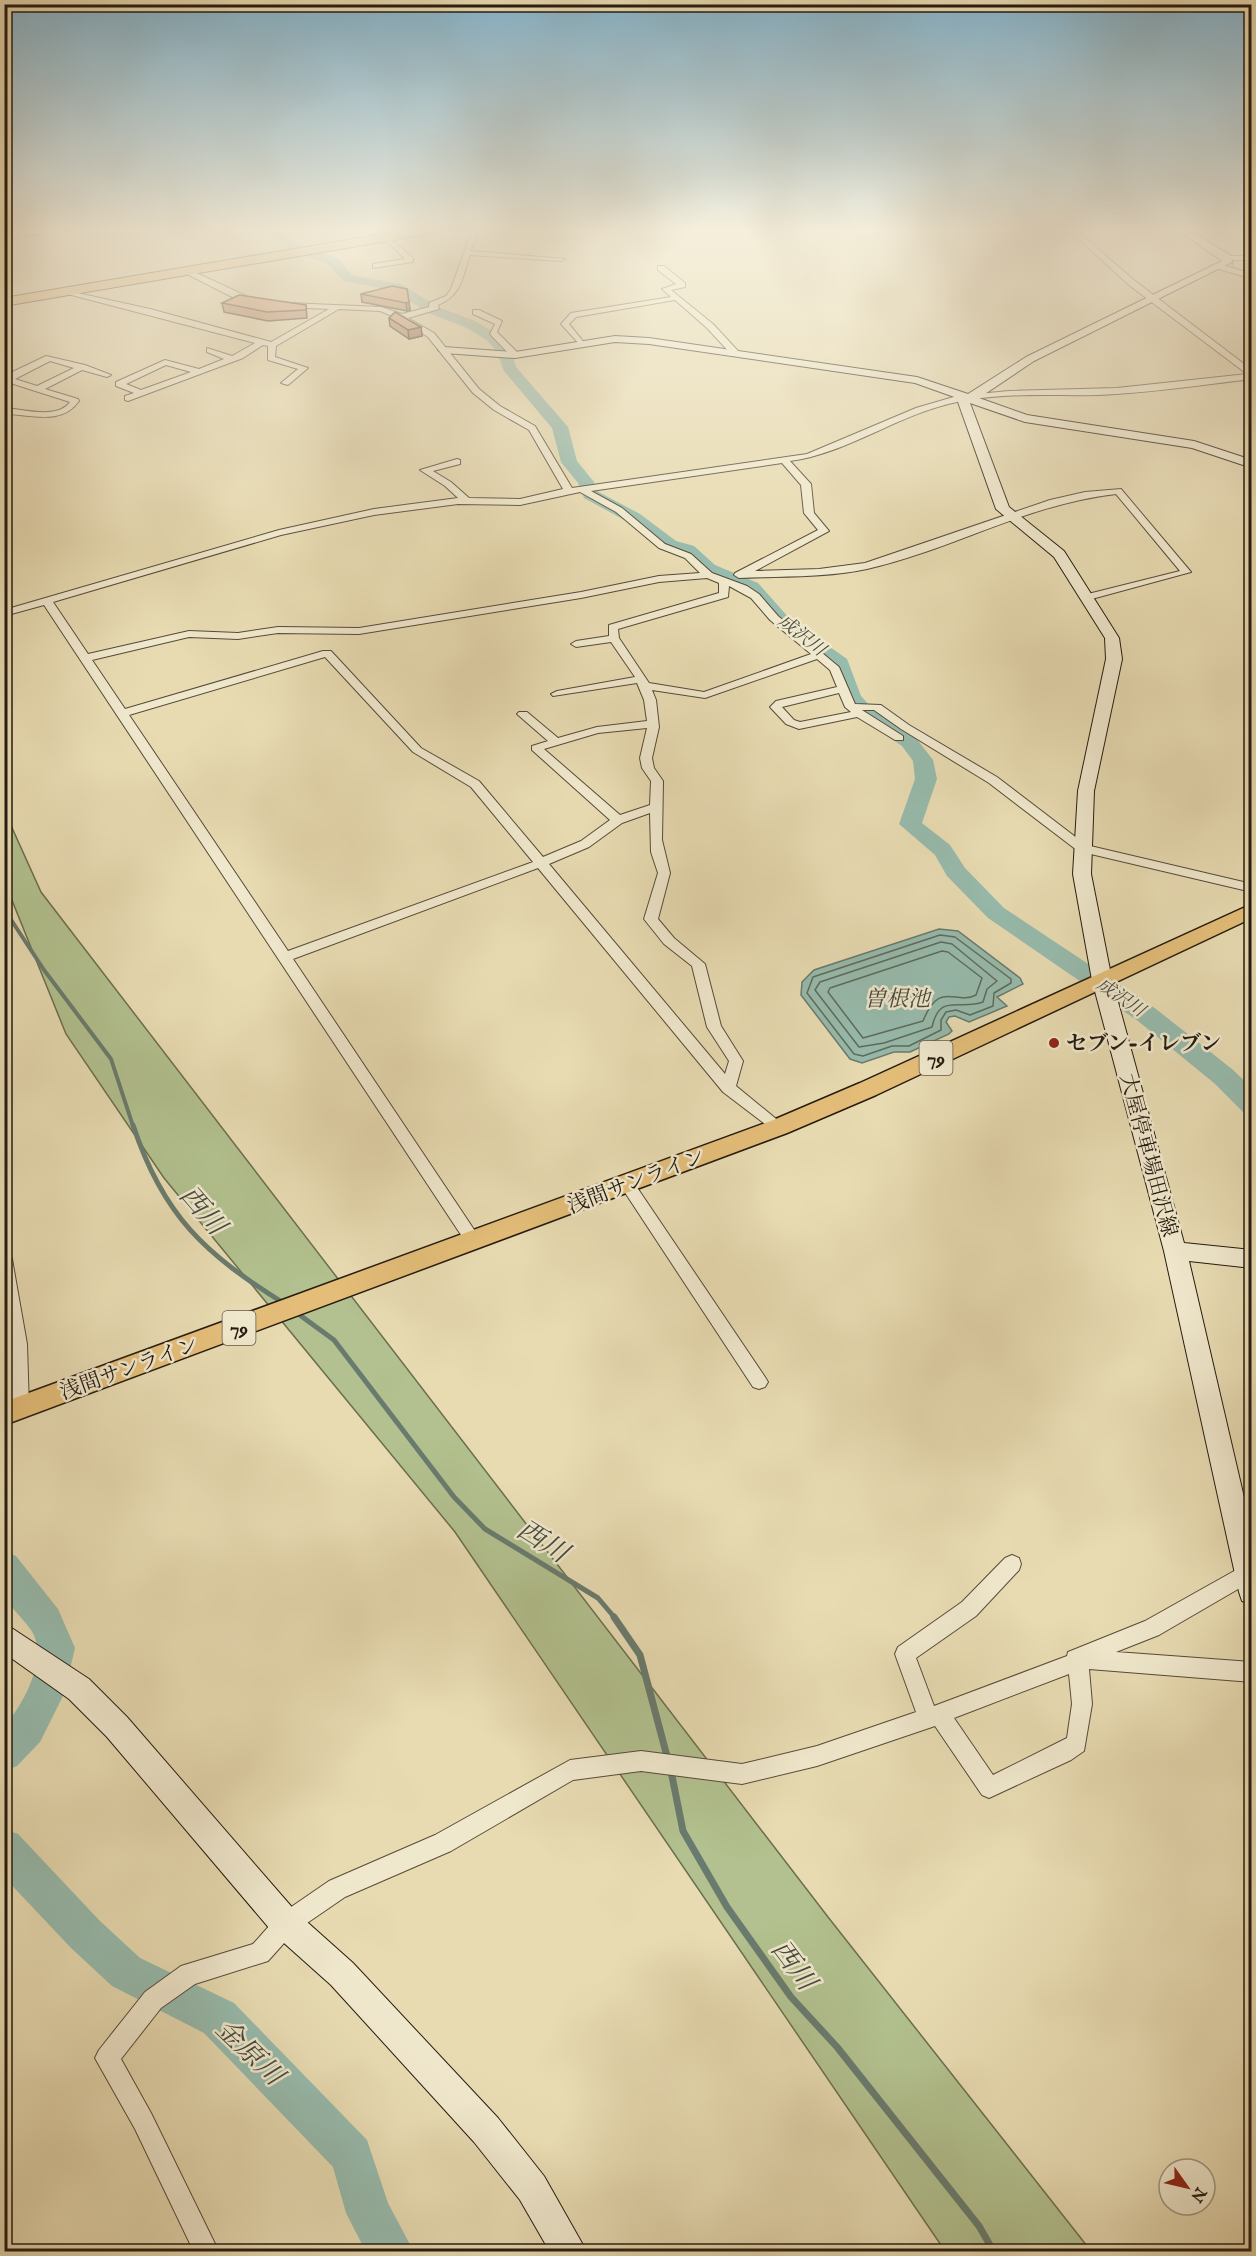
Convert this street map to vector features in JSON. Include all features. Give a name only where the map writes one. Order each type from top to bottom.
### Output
[{"type":"main road","points":[[969,397],[1030,359],[1077,335]]},
{"type":"main road","points":[[444,350],[509,355],[615,339],[735,353],[917,380],[1025,418],[1194,445],[1251,464]]},
{"type":"main road","name":"大屋停車場田沢線","points":[[969,397],[964,402],[1002,509],[1059,554],[1112,638],[1114,659],[1086,792],[1082,874],[1100,987],[1174,1251],[1250,1578]]},
{"type":"main road","name":"浅間サンライン","points":[[12,1412],[779,1127],[1100,987],[1251,910]]},
{"type":"main road","points":[[1174,1251],[1232,1255],[1251,1259]]},
{"type":"main road","points":[[6,1639],[79,1689],[117,1727],[286,1924],[342,1974],[486,2130],[532,2188],[570,2252]]},
{"type":"street","points":[[237,335],[272,345],[292,335]]},
{"type":"street","points":[[431,335],[476,391],[497,408],[532,428],[569,491]]},
{"type":"street","points":[[496,335],[509,355]]},
{"type":"street","points":[[574,335],[582,345]]},
{"type":"street","points":[[719,335],[735,353]]},
{"type":"street","points":[[1200,335],[1251,375]]},
{"type":"street","points":[[128,398],[231,359],[262,342]]},
{"type":"street","points":[[272,345],[271,358],[304,368],[285,383]]},
{"type":"street","points":[[210,350],[231,359]]},
{"type":"street","points":[[6,379],[49,358],[107,375]]},
{"type":"street","points":[[141,393],[119,384],[165,362],[198,372]]},
{"type":"street","points":[[40,388],[82,367]]},
{"type":"street","points":[[149,370],[176,380]]},
{"type":"street","points":[[4,613],[279,533],[375,512],[466,501],[520,502],[569,491],[784,459],[832,449],[906,414],[969,397],[1138,389],[1251,375]]},
{"type":"street","points":[[4,411],[53,414],[75,403],[71,397],[6,379]]},
{"type":"street","points":[[728,1088],[736,1061],[714,1027],[698,964],[669,941],[651,919],[657,905],[658,888],[664,873],[657,861],[658,818],[655,807],[657,781],[648,768],[646,758],[653,724],[650,700],[642,682],[614,638],[613,627],[724,595],[730,578],[797,544],[814,539],[824,531],[809,513],[806,484],[784,459]]},
{"type":"street","points":[[457,462],[425,470],[448,484],[466,501]]},
{"type":"street","points":[[583,489],[619,510],[662,546],[688,556],[708,575]]},
{"type":"street","points":[[86,658],[189,634],[238,636],[278,630],[351,631],[581,595],[649,580],[708,575],[730,578],[864,566],[1009,515],[1076,495],[1118,491],[1186,572],[1088,597]]},
{"type":"street","points":[[730,578],[755,596],[774,618],[835,669],[842,689],[855,709],[899,738]]},
{"type":"street","points":[[48,601],[124,713],[283,958],[473,1240]]},
{"type":"street","points":[[124,713],[327,652],[351,631]]},
{"type":"street","points":[[576,644],[614,638]]},
{"type":"street","points":[[327,652],[417,750],[474,784],[728,1088],[779,1127]]},
{"type":"street","points":[[557,694],[642,682],[705,695],[817,655]]},
{"type":"street","points":[[842,689],[780,703],[776,707],[790,722],[799,726],[855,709],[877,707],[905,727],[993,780],[1082,848],[1251,888]]},
{"type":"street","points":[[522,714],[556,742]]},
{"type":"street","points":[[618,820],[536,748],[597,730],[653,724]]},
{"type":"street","points":[[283,958],[540,863],[585,844],[618,820],[655,807]]},
{"type":"street","points":[[627,1184],[759,1382]]},
{"type":"street","points":[[4,1259],[19,1344],[12,1412]]},
{"type":"street","points":[[1012,1564],[969,1609],[905,1654],[933,1715],[989,1788],[1064,1753],[1077,1743],[1082,1704],[1077,1660]]},
{"type":"street","points":[[207,2252],[143,2121],[107,2058],[153,2000],[189,1974],[260,1953],[286,1924],[337,1889],[443,1843],[570,1770],[641,1761],[742,1774],[817,1756],[1077,1660],[1152,1628],[1250,1578]]},
{"type":"street","points":[[1077,1660],[1251,1672]]},
{"type":"green space","points":[[4,810],[41,892],[828,1917],[1091,2251],[945,2251],[455,1532],[164,1178],[66,1034],[5,883]]},
{"type":"water","name":"曽根池","points":[[939,929],[958,931],[1020,978],[1023,984],[997,997],[1007,1006],[969,1022],[955,1016],[949,1017],[946,1022],[952,1031],[949,1034],[910,1052],[894,1052],[862,1063],[850,1059],[801,995],[802,982],[814,970]]},
{"type":"waterway","name":"成沢川","points":[[489,335],[504,351],[509,368],[560,427],[569,462],[586,482],[590,494],[634,518],[670,545],[688,550],[709,569],[752,587],[782,622],[840,663],[852,698],[864,711],[909,742],[923,760],[926,779],[910,824],[943,850],[955,871],[996,913],[1147,1015],[1223,1076],[1252,1105]]},
{"type":"waterway","name":"西川","points":[[4,909],[44,970],[111,1059],[133,1126]]},
{"type":"waterway","name":"西川","points":[[133,1125],[158,1184],[190,1230],[232,1268],[285,1304]]},
{"type":"waterway","name":"西川","points":[[297,1313],[334,1340],[454,1497],[485,1529],[598,1598],[615,1618]]},
{"type":"waterway","name":"金原川","points":[[4,1567],[46,1621],[57,1648],[46,1694],[27,1729],[4,1753]]},
{"type":"waterway","name":"西川","points":[[614,1617],[640,1655],[668,1760]]},
{"type":"waterway","name":"西川","points":[[671,1771],[683,1831],[727,1907],[791,1997],[837,2047],[979,2226],[994,2252]]},
{"type":"waterway","name":"金原川","points":[[4,1848],[85,1934],[126,1972],[219,2018],[352,2155],[368,2213],[392,2252]]},
{"type":"place","name":"セブン-イレブン","points":[[1054,1043]]}]
